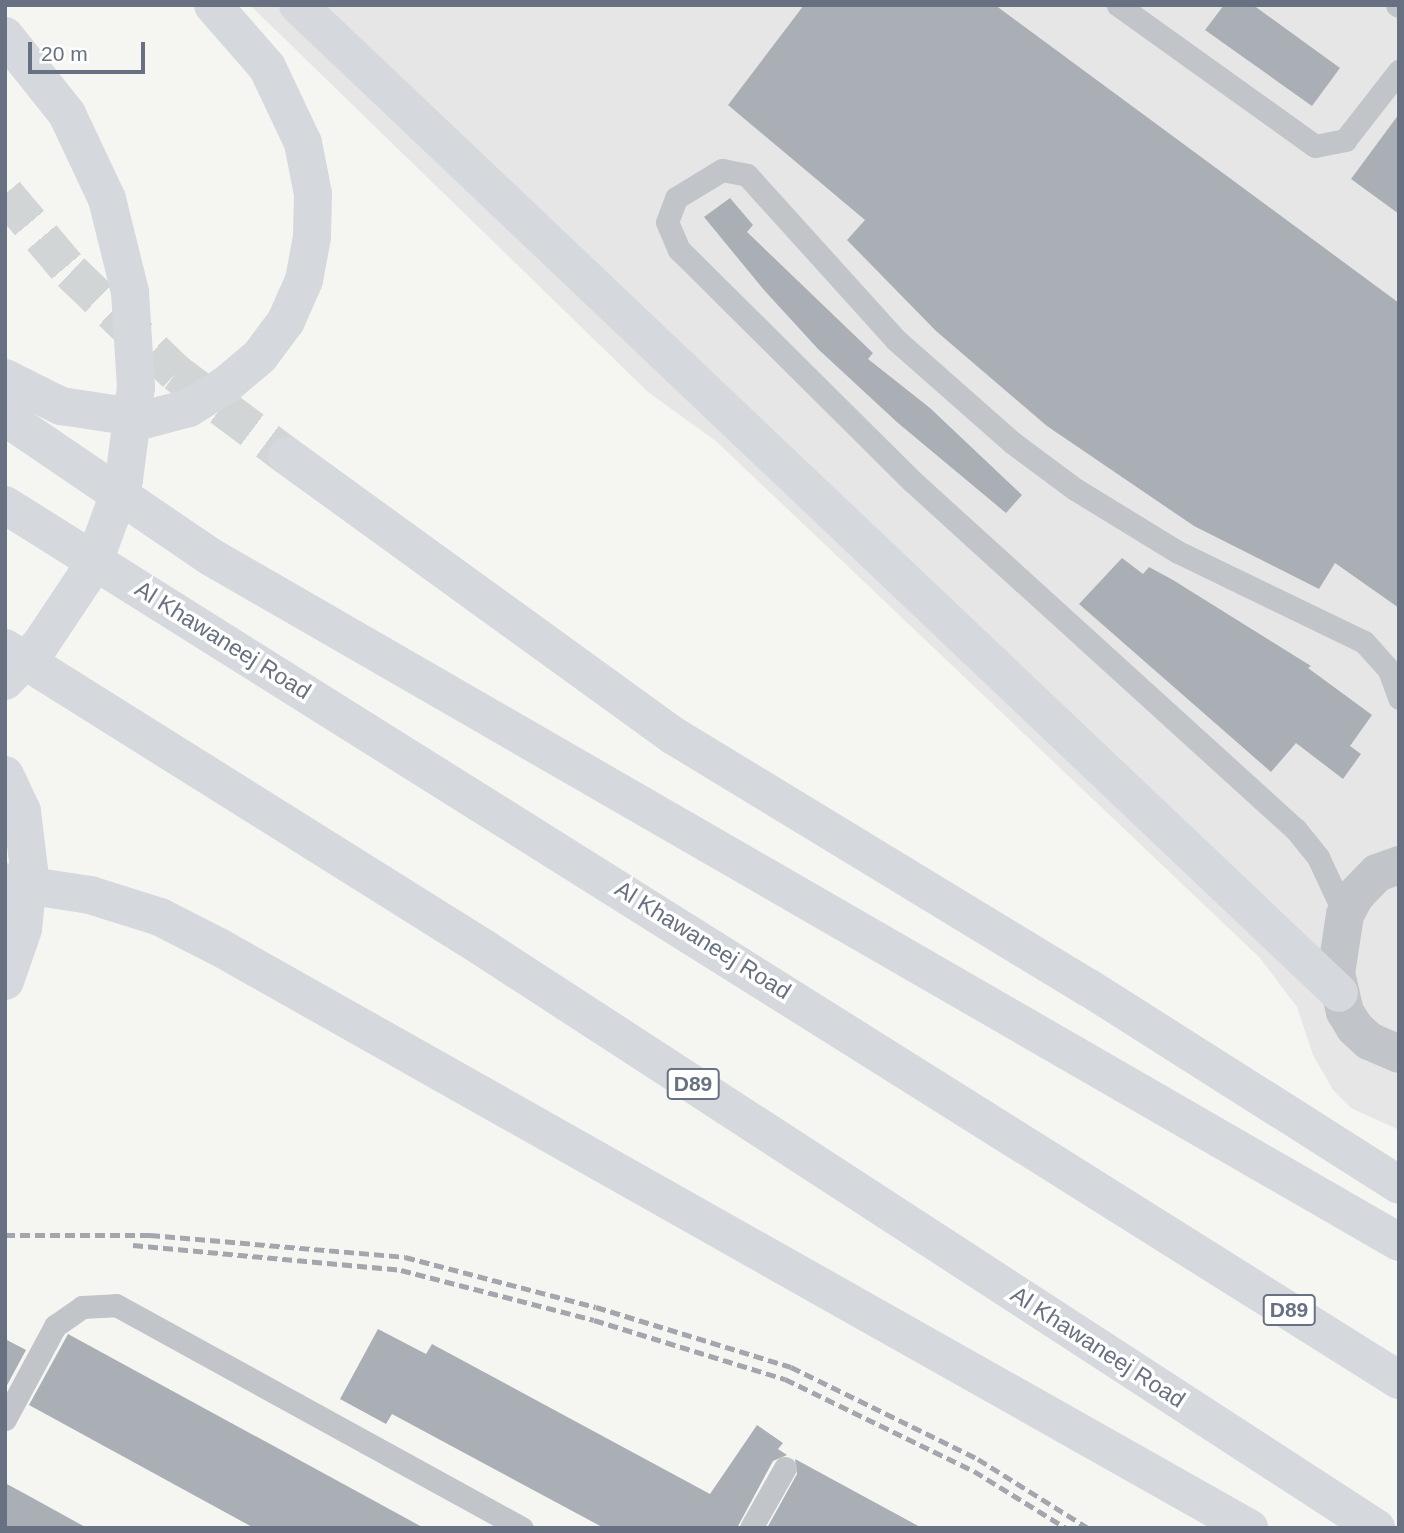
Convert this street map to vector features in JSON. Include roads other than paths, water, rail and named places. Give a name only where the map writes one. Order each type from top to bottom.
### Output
[{"type":"main road","points":[[5,378],[61,407],[147,419],[189,408],[227,384],[260,356],[286,321],[304,280],[312,237],[313,194],[303,143],[268,67],[213,5]]},
{"type":"main road","points":[[298,5],[365,65],[1339,993]]},
{"type":"main road","points":[[5,36],[67,114],[107,199],[130,292],[136,387],[124,480],[92,567],[40,645],[5,681]]},
{"type":"main road","points":[[5,417],[211,557],[1399,1242]]},
{"type":"main road","points":[[286,456],[519,628],[674,736],[1089,988],[1399,1185]]},
{"type":"main road","name":"Al Khawaneej Road","points":[[5,505],[1399,1380]]},
{"type":"main road","name":"Al Khawaneej Road","points":[[5,648],[485,949],[1376,1528]]},
{"type":"main road","points":[[5,775],[22,811],[29,870],[23,929],[5,981]]},
{"type":"main road","points":[[5,882],[90,895],[160,917],[535,1122],[1000,1390],[1249,1528]]},
{"type":"street","points":[[1399,865],[1365,883],[1345,915],[1338,954],[1339,993],[1355,1028],[1369,1041],[1399,1054]]},
{"type":"lane","points":[[1118,5],[1314,146],[1345,140],[1399,71]]},
{"type":"lane","points":[[1345,915],[1318,857],[1269,804],[912,481],[679,250],[667,222],[676,198],[722,170],[747,174],[896,340],[1013,443],[1075,489],[1178,552],[1364,642],[1389,670],[1399,698]]},
{"type":"lane","points":[[5,1419],[55,1326],[82,1307],[116,1305],[522,1528]]},
{"type":"lane","points":[[751,1528],[785,1468]]},
{"type":"tunnel","points":[[5,194],[71,272],[176,373],[287,456]]},
{"type":"railway","points":[[5,1235],[150,1235],[405,1257],[596,1307],[791,1367],[978,1459],[1088,1528]]},
{"type":"railway","points":[[133,1245],[401,1270],[594,1320],[785,1379],[974,1471],[1066,1528]]}]
